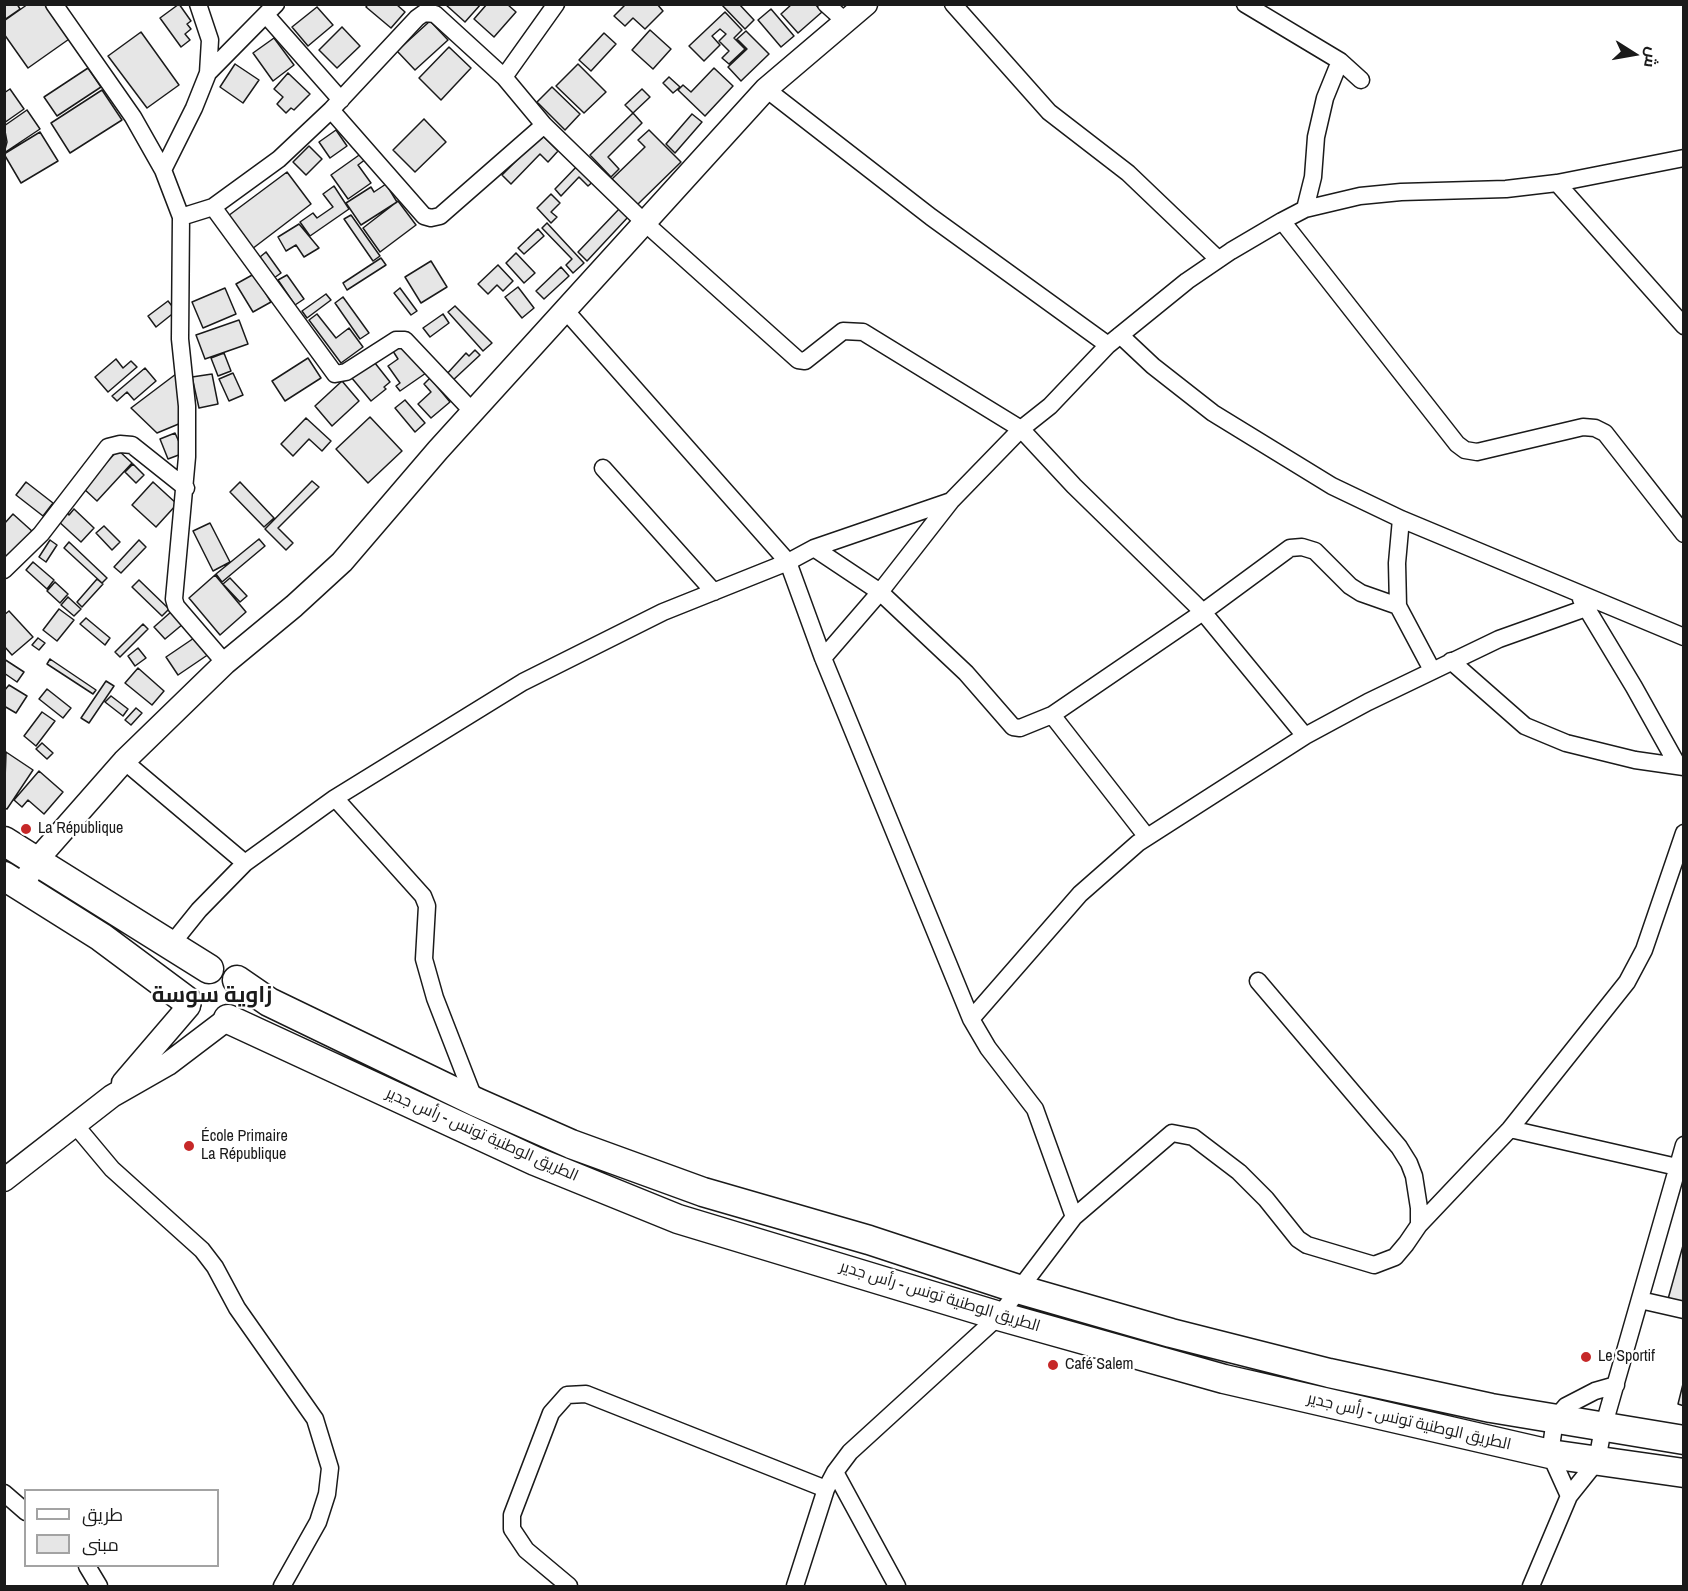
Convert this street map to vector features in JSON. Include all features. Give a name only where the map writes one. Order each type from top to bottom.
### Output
[{"type":"highway","points":[[4,842],[209,969],[224,970],[237,980],[241,988],[240,1006],[227,1020],[204,1022],[188,1004],[101,937],[13,881]]},
{"type":"highway","points":[[188,1004],[187,993],[194,977],[209,969]]},
{"type":"highway","name":"الطريق الوطنية تونس - رأس جدير","points":[[237,980],[269,1002],[476,1102],[571,1144],[703,1192],[869,1240],[1018,1289],[1171,1333],[1329,1373],[1491,1408],[1683,1440]]},
{"type":"highway","name":"الطريق الوطنية تونس - رأس جدير","points":[[227,1020],[534,1161],[678,1219],[999,1316],[1224,1379],[1550,1454],[1683,1473]]},
{"type":"street","points":[[54,4],[128,109],[163,170],[181,217],[180,339],[187,406],[186,488],[174,598],[176,606],[225,663]]},
{"type":"street","points":[[163,170],[194,108],[208,73],[210,40],[198,4]]},
{"type":"street","points":[[504,77],[556,4]]},
{"type":"street","points":[[826,4],[846,22]]},
{"type":"street","points":[[13,881],[36,861],[124,761],[225,663],[294,606],[342,562],[473,412],[766,89],[866,4]]},
{"type":"street","points":[[953,4],[1049,112],[1120,165],[1218,259]]},
{"type":"street","points":[[1245,4],[1340,61],[1361,81]]},
{"type":"street","points":[[181,217],[213,207],[279,159],[336,105],[428,9],[442,18],[504,77],[544,125],[645,223],[777,345],[798,360],[805,361],[843,332],[863,332],[1021,429],[1074,486],[1203,612],[1305,736]]},
{"type":"street","points":[[208,73],[271,10],[336,105],[424,216],[431,218],[440,216],[544,125]]},
{"type":"street","points":[[1305,209],[1313,177],[1316,137],[1325,98],[1340,61]]},
{"type":"street","points":[[766,89],[931,217],[1153,366],[1213,413],[1332,486],[1401,519],[1683,637]]},
{"type":"street","points":[[823,658],[880,592],[951,501],[1021,429],[1050,406],[1114,340],[1218,259],[1282,221],[1305,209],[1360,196],[1401,192],[1506,189],[1557,183],[1683,158]]},
{"type":"street","points":[[1557,183],[1683,326]]},
{"type":"street","points":[[213,207],[335,374],[346,372],[396,340],[405,340],[473,412]]},
{"type":"street","points":[[1282,221],[1457,444],[1465,450],[1477,452],[1583,427],[1595,428],[1605,433],[1683,534]]},
{"type":"street","points":[[566,311],[788,562],[823,658],[971,1019],[988,1048],[1035,1109],[1074,1217]]},
{"type":"street","points":[[4,570],[41,534],[108,447],[120,444],[132,446],[186,488]]},
{"type":"street","points":[[603,468],[714,592]]},
{"type":"street","points":[[170,946],[199,910],[245,863],[335,798],[523,682],[663,612],[788,562],[814,548],[951,501]]},
{"type":"street","points":[[1401,519],[1396,581],[1398,606],[1432,670]]},
{"type":"street","points":[[814,548],[880,592],[966,672],[1013,728],[1020,728],[1052,715],[1203,612],[1290,548],[1302,547],[1315,551],[1350,586],[1361,593],[1398,606]]},
{"type":"street","points":[[1577,593],[1680,765]]},
{"type":"street","points":[[971,1019],[1080,894],[1147,837],[1305,736],[1432,670],[1499,639],[1586,608]]},
{"type":"street","points":[[1451,661],[1525,726],[1566,743],[1635,760],[1680,765]]},
{"type":"street","points":[[1052,715],[1147,837]]},
{"type":"street","points":[[124,761],[245,863]]},
{"type":"street","points":[[335,798],[423,896],[427,906],[424,959],[435,998],[476,1102]]},
{"type":"street","points":[[795,1587],[826,1489],[850,1452],[999,1316],[1074,1217],[1164,1137],[1179,1133],[1193,1137],[1239,1172],[1266,1199],[1298,1239],[1307,1245],[1374,1265],[1395,1257],[1419,1225],[1510,1129],[1627,982],[1644,950],[1683,833]]},
{"type":"street","points":[[1257,981],[1399,1147],[1414,1176],[1418,1194],[1419,1225]]},
{"type":"street","points":[[112,1096],[188,1004]]},
{"type":"street","points":[[4,1180],[112,1096],[168,1064],[227,1020]]},
{"type":"street","points":[[76,1126],[112,1168],[202,1250],[215,1267],[237,1308],[315,1419],[330,1468],[327,1494],[318,1522],[282,1587]]},
{"type":"street","points":[[1510,1129],[1677,1167]]},
{"type":"street","points":[[1531,1586],[1569,1496],[1597,1461],[1603,1428],[1683,1145]]},
{"type":"street","points":[[1640,1300],[1683,1310]]},
{"type":"street","points":[[1569,1496],[1550,1454],[1556,1419],[1566,1406],[1596,1391],[1616,1385]]},
{"type":"street","points":[[569,1587],[526,1550],[512,1529],[512,1515],[551,1413],[567,1395],[586,1394],[826,1489]]},
{"type":"street","points":[[835,1472],[897,1587]]},
{"type":"street","points":[[4,1493],[24,1510]]},
{"type":"street","points":[[88,1567],[99,1587]]},
{"type":"building","points":[[4,4],[17,4],[20,9],[4,20]]},
{"type":"building","points":[[28,4],[49,4],[72,37],[28,68],[4,34],[4,21]]},
{"type":"building","points":[[179,4],[191,21],[187,24],[191,29],[185,34],[190,40],[181,47],[160,18]]},
{"type":"building","points":[[368,4],[396,4],[405,12],[391,28],[366,7]]},
{"type":"building","points":[[445,4],[481,4],[465,22]]},
{"type":"building","points":[[487,4],[507,4],[516,12],[494,37],[474,19]]},
{"type":"building","points":[[626,4],[657,4],[663,11],[645,29],[633,18],[625,26],[614,16]]},
{"type":"building","points":[[721,4],[739,4],[754,20],[745,29]]},
{"type":"building","points":[[792,4],[815,4],[822,12],[798,33],[781,14]]},
{"type":"building","points":[[317,7],[333,25],[308,46],[292,27]]},
{"type":"building","points":[[771,9],[794,36],[781,47],[758,20]]},
{"type":"building","points":[[725,12],[742,30],[734,38],[745,49],[729,64],[722,58],[729,51],[719,41],[726,34],[720,29],[712,36],[720,45],[704,61],[689,46]]},
{"type":"building","points":[[430,21],[448,40],[415,70],[397,51]]},
{"type":"building","points":[[342,27],[360,46],[337,68],[319,50]]},
{"type":"building","points":[[650,30],[671,49],[653,69],[632,50]]},
{"type":"building","points":[[746,31],[769,54],[741,81],[728,67],[747,49],[737,39]]},
{"type":"building","points":[[141,32],[179,85],[147,108],[108,56]]},
{"type":"building","points":[[604,33],[616,44],[591,71],[579,60]]},
{"type":"building","points":[[274,38],[294,65],[273,81],[253,53]]},
{"type":"building","points":[[449,47],[471,68],[441,100],[419,78]]},
{"type":"building","points":[[235,64],[259,80],[243,103],[220,87]]},
{"type":"building","points":[[578,64],[606,92],[584,113],[556,86]]},
{"type":"building","points":[[88,68],[101,87],[57,116],[44,97]]},
{"type":"building","points":[[714,68],[733,86],[705,116],[678,90],[683,85],[691,92]]},
{"type":"building","points":[[288,73],[310,94],[294,110],[291,108],[286,113],[277,104],[283,97],[274,89]]},
{"type":"building","points":[[669,77],[680,87],[673,93],[663,83]]},
{"type":"building","points":[[552,87],[580,114],[565,130],[537,102]]},
{"type":"building","points":[[10,89],[24,109],[4,123],[4,93]]},
{"type":"building","points":[[642,89],[650,97],[633,113],[625,105]]},
{"type":"building","points":[[102,90],[122,120],[70,153],[51,123]]},
{"type":"building","points":[[27,110],[40,129],[4,153],[7,142],[4,126]]},
{"type":"building","points":[[633,113],[642,123],[608,157],[619,169],[611,177],[590,155]]},
{"type":"building","points":[[692,114],[702,122],[675,153],[666,144]]},
{"type":"building","points":[[424,119],[446,142],[415,172],[393,150]]},
{"type":"building","points":[[336,130],[347,146],[330,158],[319,142]]},
{"type":"building","points":[[649,130],[681,162],[637,205],[612,179],[645,147],[638,140]]},
{"type":"building","points":[[40,132],[58,161],[21,183],[4,154]]},
{"type":"building","points":[[542,135],[558,151],[548,162],[540,154],[511,184],[502,175]]},
{"type":"building","points":[[309,146],[322,159],[306,175],[293,162]]},
{"type":"building","points":[[362,153],[366,159],[358,165],[371,183],[348,199],[331,175]]},
{"type":"building","points":[[580,163],[596,179],[588,186],[579,177],[561,196],[555,189]]},
{"type":"building","points":[[287,172],[311,204],[252,249],[228,216]]},
{"type":"building","points":[[386,184],[397,202],[361,225],[346,203],[371,187],[374,192]]},
{"type":"building","points":[[334,186],[349,209],[310,236],[300,222],[313,213],[317,218],[333,207],[323,194]]},
{"type":"building","points":[[551,194],[560,203],[551,212],[557,217],[551,223],[537,208]]},
{"type":"building","points":[[398,201],[416,225],[380,252],[363,228]]},
{"type":"building","points":[[620,208],[629,216],[587,261],[578,252]]},
{"type":"building","points":[[351,215],[380,256],[373,261],[344,219]]},
{"type":"building","points":[[547,223],[584,263],[573,273],[566,265],[572,259],[542,228]]},
{"type":"building","points":[[299,224],[319,248],[304,257],[296,245],[286,251],[278,237]]},
{"type":"building","points":[[538,229],[544,236],[524,254],[518,248]]},
{"type":"building","points":[[266,252],[281,273],[274,278],[260,257]]},
{"type":"building","points":[[516,253],[535,273],[524,283],[506,263]]},
{"type":"building","points":[[381,258],[386,265],[347,290],[343,283]]},
{"type":"building","points":[[431,261],[447,287],[421,303],[405,277]]},
{"type":"building","points":[[498,265],[513,281],[503,291],[497,285],[488,294],[478,284]]},
{"type":"building","points":[[561,267],[569,276],[544,299],[536,291]]},
{"type":"building","points":[[254,274],[271,302],[253,312],[236,284]]},
{"type":"building","points":[[287,275],[304,299],[295,305],[278,280]]},
{"type":"building","points":[[518,287],[534,308],[522,318],[505,297]]},
{"type":"building","points":[[225,288],[236,314],[203,328],[192,302]]},
{"type":"building","points":[[400,288],[417,311],[411,315],[394,293]]},
{"type":"building","points":[[326,294],[331,300],[307,318],[302,311]]},
{"type":"building","points":[[343,297],[369,333],[360,339],[335,303]]},
{"type":"building","points":[[168,301],[176,311],[156,327],[148,316]]},
{"type":"building","points":[[455,306],[492,343],[483,351],[448,312]]},
{"type":"building","points":[[317,314],[336,338],[349,328],[363,347],[341,363],[309,320]]},
{"type":"building","points":[[443,314],[449,323],[430,337],[423,328]]},
{"type":"building","points":[[239,320],[248,344],[205,359],[196,335]]},
{"type":"building","points":[[403,340],[426,373],[400,391],[396,386],[400,383],[388,366],[398,359],[391,348]]},
{"type":"building","points":[[475,350],[480,355],[451,382],[445,376],[466,353],[469,356]]},
{"type":"building","points":[[224,353],[231,371],[218,376],[211,358]]},
{"type":"building","points":[[308,358],[321,378],[285,401],[272,381]]},
{"type":"building","points":[[371,358],[390,382],[384,387],[386,389],[371,401],[351,377]]},
{"type":"building","points":[[116,359],[123,368],[131,361],[137,367],[108,392],[95,377]]},
{"type":"building","points":[[145,368],[156,381],[134,400],[127,392],[117,401],[112,396]]},
{"type":"building","points":[[233,373],[243,395],[229,401],[219,379]]},
{"type":"building","points":[[176,374],[181,423],[157,433],[131,408]]},
{"type":"building","points":[[212,374],[218,404],[199,408],[192,377]]},
{"type":"building","points":[[430,378],[450,402],[431,418],[418,404],[431,392],[424,384]]},
{"type":"building","points":[[342,381],[359,401],[332,426],[315,406]]},
{"type":"building","points":[[405,400],[425,423],[415,432],[395,408]]},
{"type":"building","points":[[370,417],[402,451],[368,483],[336,449]]},
{"type":"building","points":[[306,418],[331,441],[322,451],[309,439],[293,456],[281,444]]},
{"type":"building","points":[[175,433],[184,453],[168,459],[160,439]]},
{"type":"building","points":[[118,450],[132,463],[97,501],[83,488]]},
{"type":"building","points":[[133,464],[144,475],[136,483],[125,472]]},
{"type":"building","points":[[312,481],[319,487],[278,528],[293,543],[286,550],[265,529]]},
{"type":"building","points":[[26,482],[53,503],[43,516],[16,495]]},
{"type":"building","points":[[153,482],[177,504],[156,527],[132,505]]},
{"type":"building","points":[[240,482],[274,518],[264,527],[230,492]]},
{"type":"building","points":[[74,509],[94,528],[81,542],[57,520],[66,511],[69,515]]},
{"type":"building","points":[[13,514],[33,532],[4,564],[4,524]]},
{"type":"building","points":[[210,523],[230,562],[213,571],[193,531]]},
{"type":"building","points":[[104,526],[120,542],[112,550],[96,533]]},
{"type":"building","points":[[259,539],[265,546],[222,582],[216,574]]},
{"type":"building","points":[[50,540],[57,545],[46,562],[39,557]]},
{"type":"building","points":[[139,540],[146,547],[121,573],[114,567]]},
{"type":"building","points":[[69,542],[107,578],[102,583],[64,548]]},
{"type":"building","points":[[33,562],[54,580],[47,589],[26,570]]},
{"type":"building","points":[[215,575],[246,612],[220,635],[189,598]]},
{"type":"building","points":[[230,578],[247,596],[240,602],[223,584]]},
{"type":"building","points":[[97,579],[103,584],[82,607],[77,602]]},
{"type":"building","points":[[139,580],[169,609],[162,616],[132,587]]},
{"type":"building","points":[[55,582],[68,594],[60,603],[47,591]]},
{"type":"building","points":[[68,597],[81,609],[74,616],[61,605]]},
{"type":"building","points":[[59,609],[74,620],[57,641],[43,630]]},
{"type":"building","points":[[9,611],[33,637],[12,655],[4,646],[4,615]]},
{"type":"building","points":[[172,611],[183,624],[165,639],[154,627]]},
{"type":"building","points":[[86,618],[110,638],[105,645],[80,624]]},
{"type":"building","points":[[143,624],[148,629],[120,657],[115,652]]},
{"type":"building","points":[[197,636],[209,654],[178,675],[166,657]]},
{"type":"building","points":[[38,638],[45,643],[39,650],[32,645]]},
{"type":"building","points":[[138,648],[146,658],[135,666],[128,656]]},
{"type":"building","points":[[4,659],[24,672],[17,682],[4,673]]},
{"type":"building","points":[[50,659],[96,690],[93,694],[47,664]]},
{"type":"building","points":[[138,668],[164,691],[152,705],[125,683]]},
{"type":"building","points":[[106,681],[114,686],[89,723],[81,718]]},
{"type":"building","points":[[9,685],[27,696],[16,713],[4,706],[4,691]]},
{"type":"building","points":[[47,689],[71,708],[63,718],[39,699]]},
{"type":"building","points":[[111,696],[128,709],[123,716],[105,702]]},
{"type":"building","points":[[136,708],[142,713],[131,725],[125,720]]},
{"type":"building","points":[[42,712],[55,721],[36,746],[24,736]]},
{"type":"building","points":[[42,743],[53,753],[47,759],[36,749]]},
{"type":"building","points":[[6,752],[33,770],[7,809],[4,808]]},
{"type":"building","points":[[39,771],[63,792],[44,814],[28,800],[22,807],[14,800]]},
{"type":"building","points":[[1684,1242],[1684,1304],[1668,1299]]},
{"type":"building","points":[[1684,1380],[1684,1406],[1678,1404]]},
{"type":"place","name":"La République","points":[[26,829]]},
{"type":"place","name":"École Primaire La République","points":[[189,1146]]},
{"type":"place","name":"Le Sportif","points":[[1586,1357]]},
{"type":"place","name":"Café Salem","points":[[1053,1365]]},
{"type":"district","name":"زاوية سوسة","points":[[212,996]]}]
